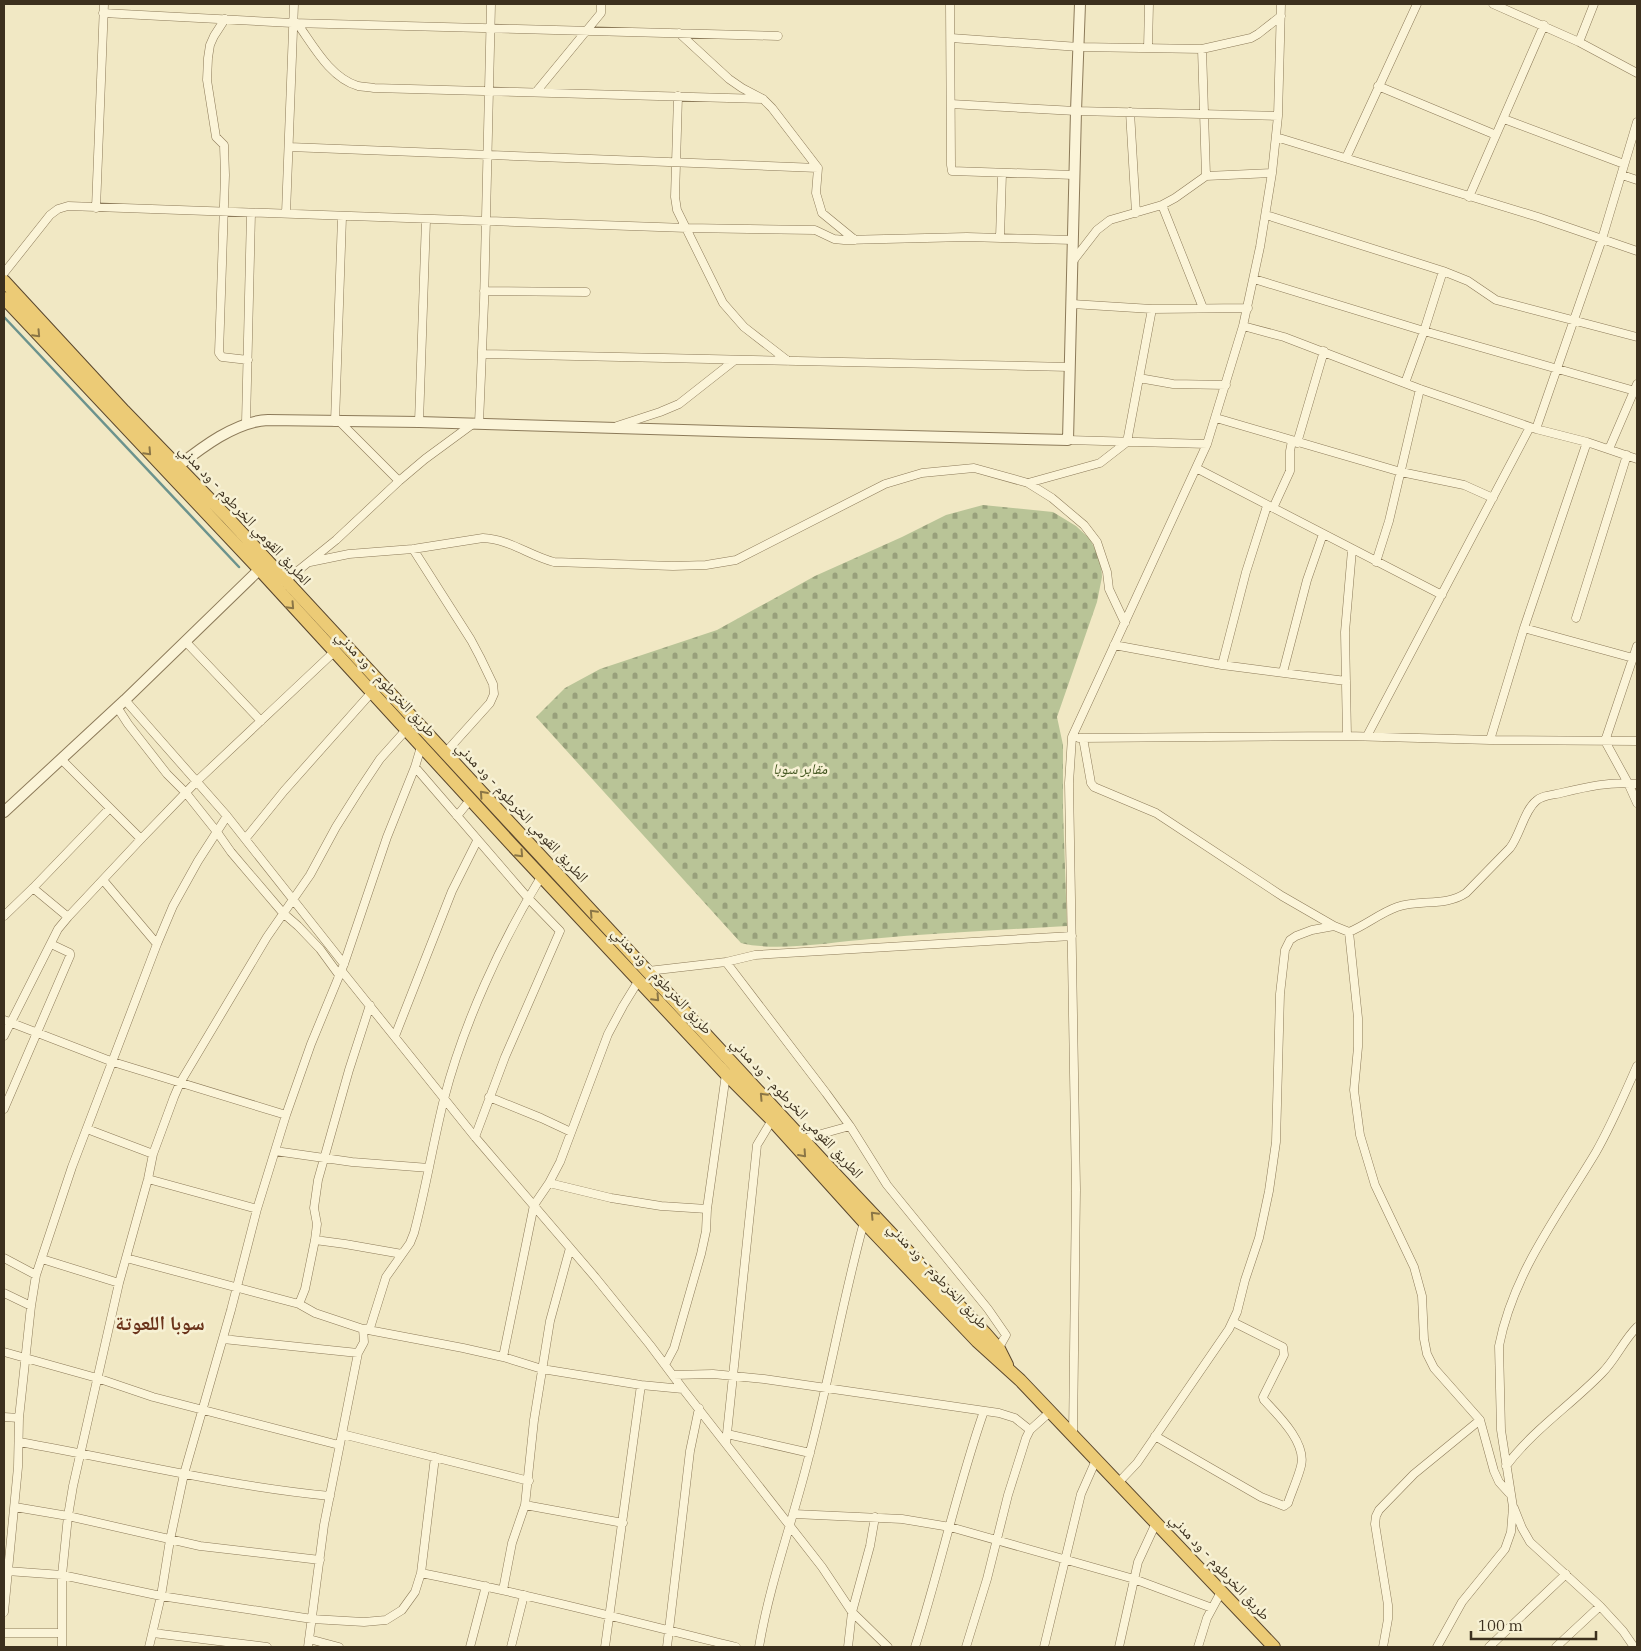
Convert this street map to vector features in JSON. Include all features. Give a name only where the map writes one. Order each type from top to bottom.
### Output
[{"type":"highway","name":"الطريق القومي الخرطوم - ود مدني","points":[[4,281],[177,467],[280,585],[445,753],[644,976],[803,1139],[1010,1369]]},
{"type":"highway","name":"الطريق القومي الخرطوم - ود مدني","points":[[4,298],[263,566]]},
{"type":"highway","name":"طريق الخرطوم - ود مدني","points":[[280,585],[334,652],[541,877],[644,976],[726,1074],[772,1120],[864,1222],[995,1352]]},
{"type":"highway","name":"طريق الخرطوم - ود مدني","points":[[1010,1369],[1274,1647]]},
{"type":"street","points":[[96,208],[104,4]]},
{"type":"street","points":[[286,213],[295,23],[294,4]]},
{"type":"street","points":[[280,585],[336,540],[399,481],[476,423],[482,354],[491,4]]},
{"type":"street","points":[[536,92],[601,13],[600,4]]},
{"type":"street","points":[[950,4],[950,165],[952,172],[1074,176]]},
{"type":"street","points":[[1068,440],[1080,4]]},
{"type":"street","points":[[1148,48],[1149,4]]},
{"type":"street","points":[[1073,1436],[1076,1189],[1069,783],[1072,737],[1207,444],[1243,326],[1254,279],[1272,173],[1278,116],[1281,4]]},
{"type":"street","points":[[1346,158],[1417,4]]},
{"type":"street","points":[[1493,4],[1544,25],[1637,73]]},
{"type":"street","points":[[1579,42],[1594,4]]},
{"type":"street","points":[[104,13],[295,23],[778,36]]},
{"type":"street","points":[[951,38],[1078,47],[1202,48],[1251,38],[1281,16]]},
{"type":"street","points":[[225,19],[210,46],[207,80],[216,138],[224,145],[225,175],[219,353],[222,357],[248,360]]},
{"type":"street","points":[[295,23],[324,60],[345,79],[357,86],[763,99]]},
{"type":"street","points":[[1469,196],[1544,25]]},
{"type":"street","points":[[680,33],[728,79],[763,99],[772,108],[818,168],[816,193],[822,213],[854,240]]},
{"type":"street","points":[[1202,48],[1206,176]]},
{"type":"street","points":[[1378,86],[1496,135]]},
{"type":"street","points":[[678,96],[675,198],[678,210],[723,303],[744,327],[788,361]]},
{"type":"street","points":[[951,104],[1076,111],[1278,116]]},
{"type":"street","points":[[1130,112],[1136,213]]},
{"type":"street","points":[[1504,119],[1624,164]]},
{"type":"street","points":[[1366,736],[1493,498],[1533,428],[1558,369],[1602,239],[1637,122]]},
{"type":"street","points":[[1276,137],[1538,217],[1637,251]]},
{"type":"street","points":[[289,147],[818,168]]},
{"type":"street","points":[[1000,238],[1002,173]]},
{"type":"street","points":[[1073,261],[1097,230],[1110,220],[1162,205],[1206,176],[1272,173]]},
{"type":"street","points":[[1622,175],[1637,180]]},
{"type":"street","points":[[1162,205],[1203,308]]},
{"type":"street","points":[[4,273],[50,215],[58,209],[68,206],[286,213],[426,220],[816,230],[834,239],[854,240],[921,237],[1073,240]]},
{"type":"street","points":[[246,423],[251,213]]},
{"type":"street","points":[[1266,215],[1443,271],[1468,281],[1496,300],[1637,337]]},
{"type":"street","points":[[342,217],[337,422],[399,481]]},
{"type":"street","points":[[420,422],[426,220]]},
{"type":"street","points":[[1405,383],[1443,271]]},
{"type":"street","points":[[1254,279],[1424,331],[1558,369],[1636,388],[1610,449]]},
{"type":"street","points":[[484,291],[586,292]]},
{"type":"street","points":[[1072,304],[1152,309],[1248,308]]},
{"type":"street","points":[[1028,483],[1100,462],[1127,442],[1152,309]]},
{"type":"street","points":[[1243,326],[1284,337],[1324,351],[1420,389],[1533,428],[1587,442],[1637,459]]},
{"type":"street","points":[[1222,665],[1246,572],[1270,507],[1290,471],[1290,451],[1324,351]]},
{"type":"street","points":[[482,354],[1069,367]]},
{"type":"street","points":[[615,427],[679,404],[735,360]]},
{"type":"street","points":[[1139,378],[1173,384],[1226,385]]},
{"type":"street","points":[[1376,562],[1389,521],[1420,389]]},
{"type":"street","points":[[1216,418],[1401,472],[1454,482],[1493,498]]},
{"type":"street","points":[[177,467],[213,442],[246,423],[268,420],[476,423],[1207,444]]},
{"type":"street","points":[[1490,740],[1524,628],[1587,442]]},
{"type":"street","points":[[1576,618],[1627,456]]},
{"type":"street","points":[[310,562],[349,554],[413,549],[473,539],[494,538],[554,562],[673,566],[706,565],[736,560],[886,484],[922,473],[974,468],[1028,483],[1052,498],[1084,525],[1097,542],[1107,572],[1109,589],[1124,623]]},
{"type":"street","points":[[1196,468],[1442,595]]},
{"type":"street","points":[[1283,672],[1307,580],[1323,534]]},
{"type":"street","points":[[413,549],[471,640],[493,684],[494,694],[490,703],[445,753]]},
{"type":"street","points":[[1346,736],[1345,632],[1352,550]]},
{"type":"street","points":[[4,812],[121,704],[263,566]]},
{"type":"street","points":[[1524,628],[1633,658]]},
{"type":"street","points":[[186,642],[261,721]]},
{"type":"street","points":[[1114,645],[1222,665],[1346,681]]},
{"type":"street","points":[[1637,646],[1605,741],[1637,803]]},
{"type":"street","points":[[4,1036],[7,1022],[58,929],[68,917],[141,838],[198,781],[334,652]]},
{"type":"street","points":[[246,838],[284,791],[372,692]]},
{"type":"street","points":[[121,704],[198,781],[246,838],[293,900],[341,970],[444,1099],[595,1277],[790,1525],[822,1567],[852,1612],[888,1647]]},
{"type":"street","points":[[121,704],[128,724],[167,774],[186,793],[231,852],[283,913],[341,970]]},
{"type":"street","points":[[62,1647],[62,1575],[68,1516],[80,1452],[119,1283],[148,1179],[153,1154],[180,1083],[267,937],[310,875],[336,827],[380,759],[406,730]]},
{"type":"street","points":[[1072,737],[1366,736],[1490,740],[1637,741]]},
{"type":"street","points":[[1084,738],[1091,784],[1094,787],[1156,813],[1282,896],[1334,926],[1349,932],[1397,907],[1446,901],[1466,893],[1510,848],[1532,806],[1541,798],[1590,786],[1637,784]]},
{"type":"street","points":[[149,1647],[161,1596],[170,1540],[184,1474],[223,1339],[257,1209],[286,1115],[311,1044],[341,970],[387,837],[421,747]]},
{"type":"street","points":[[60,759],[109,809],[141,838]]},
{"type":"street","points":[[415,767],[477,841],[528,898],[560,930],[489,1097],[475,1136]]},
{"type":"street","points":[[457,816],[470,800]]},
{"type":"street","points":[[4,916],[109,809]]},
{"type":"street","points":[[4,1612],[7,1545],[15,1507],[19,1418],[36,1275],[69,1176],[157,944],[174,906],[198,861],[227,816]]},
{"type":"street","points":[[395,1036],[452,890],[477,841]]},
{"type":"street","points":[[363,1329],[370,1328],[386,1277],[410,1243],[414,1232],[444,1099],[452,1071],[475,1009],[499,955],[541,877]]},
{"type":"street","points":[[102,880],[157,944]]},
{"type":"street","points":[[33,888],[68,917]]},
{"type":"street","points":[[1118,1483],[1137,1463],[1233,1322],[1259,1238],[1269,1191],[1276,1142],[1280,994],[1286,950],[1290,940],[1296,936],[1312,930],[1334,926]]},
{"type":"street","points":[[1349,932],[1358,1018],[1358,1047],[1354,1090],[1360,1135],[1375,1185],[1408,1252],[1417,1276],[1422,1296],[1424,1339],[1427,1354],[1434,1368],[1480,1420],[1494,1471],[1499,1482],[1510,1493]]},
{"type":"street","points":[[503,1357],[534,1205],[549,1183],[571,1132],[608,1034],[623,1006],[644,976],[755,955],[1072,936]]},
{"type":"street","points":[[4,1109],[38,1034],[70,956],[68,950],[51,944]]},
{"type":"street","points":[[726,962],[850,1126],[887,1185],[988,1309],[1006,1335],[995,1352]]},
{"type":"street","points":[[299,1304],[315,1240],[317,1224],[314,1208],[318,1180],[349,1070],[370,1006]]},
{"type":"street","points":[[7,1022],[113,1062],[286,1115]]},
{"type":"street","points":[[1634,1647],[1623,1631],[1600,1606],[1530,1542],[1522,1528],[1513,1507],[1510,1493],[1501,1430],[1499,1346],[1518,1284],[1531,1258],[1597,1150],[1618,1110],[1637,1066]]},
{"type":"street","points":[[665,1365],[674,1348],[702,1254],[706,1231],[706,1209],[726,1074]]},
{"type":"street","points":[[489,1097],[571,1132]]},
{"type":"street","points":[[726,1443],[757,1145],[772,1120]]},
{"type":"street","points":[[803,1139],[850,1126]]},
{"type":"street","points":[[87,1129],[153,1154]]},
{"type":"street","points":[[275,1151],[352,1162],[429,1168]]},
{"type":"street","points":[[148,1179],[257,1209]]},
{"type":"street","points":[[549,1183],[621,1200],[661,1206],[706,1209]]},
{"type":"street","points":[[759,1647],[765,1613],[778,1562],[794,1514],[810,1453],[864,1222]]},
{"type":"street","points":[[315,1240],[402,1254]]},
{"type":"street","points":[[503,1590],[512,1544],[526,1505],[542,1369],[550,1321],[570,1248]]},
{"type":"street","points":[[4,1258],[36,1275]]},
{"type":"street","points":[[126,1258],[236,1289],[299,1304],[315,1313],[363,1329],[464,1348],[542,1369],[641,1385],[683,1389]]},
{"type":"street","points":[[42,1259],[119,1283]]},
{"type":"street","points":[[4,1293],[31,1306]]},
{"type":"street","points":[[1155,1436],[1261,1497],[1284,1506],[1288,1503],[1302,1465],[1301,1451],[1287,1424],[1263,1397],[1285,1350],[1283,1347],[1233,1322]]},
{"type":"street","points":[[1506,1466],[1529,1439],[1602,1373],[1637,1327]]},
{"type":"street","points":[[338,1647],[309,1643],[330,1496],[358,1353],[364,1342],[363,1329]]},
{"type":"street","points":[[223,1339],[358,1353]]},
{"type":"street","points":[[4,1352],[97,1378],[153,1397],[339,1445]]},
{"type":"street","points":[[673,1375],[713,1374],[732,1376],[826,1387],[984,1411],[1008,1415],[1030,1430]]},
{"type":"street","points":[[604,1647],[641,1385]]},
{"type":"street","points":[[667,1647],[690,1450],[699,1408]]},
{"type":"street","points":[[915,1647],[968,1460],[984,1411]]},
{"type":"street","points":[[966,1647],[1008,1495],[1026,1438],[1030,1430],[1050,1412]]},
{"type":"street","points":[[4,1417],[19,1418]]},
{"type":"street","points":[[1383,1647],[1388,1619],[1388,1605],[1375,1524],[1376,1516],[1379,1510],[1414,1474],[1480,1420]]},
{"type":"street","points":[[342,1434],[528,1481]]},
{"type":"street","points":[[727,1434],[810,1453]]},
{"type":"street","points":[[19,1442],[285,1492],[330,1496]]},
{"type":"street","points":[[7,1571],[62,1575],[161,1596],[312,1619],[364,1622],[386,1620],[402,1610],[414,1592],[421,1573],[434,1457]]},
{"type":"street","points":[[1044,1647],[1082,1494],[1096,1460]]},
{"type":"street","points":[[526,1505],[623,1523]]},
{"type":"street","points":[[15,1507],[121,1527],[200,1546],[320,1560]]},
{"type":"street","points":[[1436,1647],[1462,1602],[1504,1549],[1511,1532],[1513,1507]]},
{"type":"street","points":[[794,1514],[902,1519],[950,1527],[1134,1580],[1212,1608]]},
{"type":"street","points":[[848,1647],[852,1612],[866,1563],[875,1517]]},
{"type":"street","points":[[1119,1647],[1138,1562],[1156,1523]]},
{"type":"street","points":[[421,1573],[610,1615],[736,1647]]},
{"type":"street","points":[[1489,1647],[1566,1574]]},
{"type":"street","points":[[470,1647],[486,1586]]},
{"type":"street","points":[[1198,1647],[1207,1618],[1221,1592]]},
{"type":"street","points":[[511,1647],[524,1595]]},
{"type":"street","points":[[1556,1647],[1600,1606]]},
{"type":"street","points":[[4,1633],[62,1633]]},
{"type":"street","points":[[153,1633],[267,1647]]},
{"type":"green space","name":"مقابر سوبا","points":[[983,505],[1053,512],[1076,526],[1090,539],[1101,561],[1102,577],[1097,602],[1057,717],[1063,745],[1067,926],[919,935],[805,946],[771,947],[741,943],[536,717],[565,688],[600,669],[717,630],[815,576],[946,515]]},
{"type":"waterway","points":[[4,317],[239,567]]},
{"type":"district","name":"سوبا اللعوتة","points":[[160,1323]]}]
